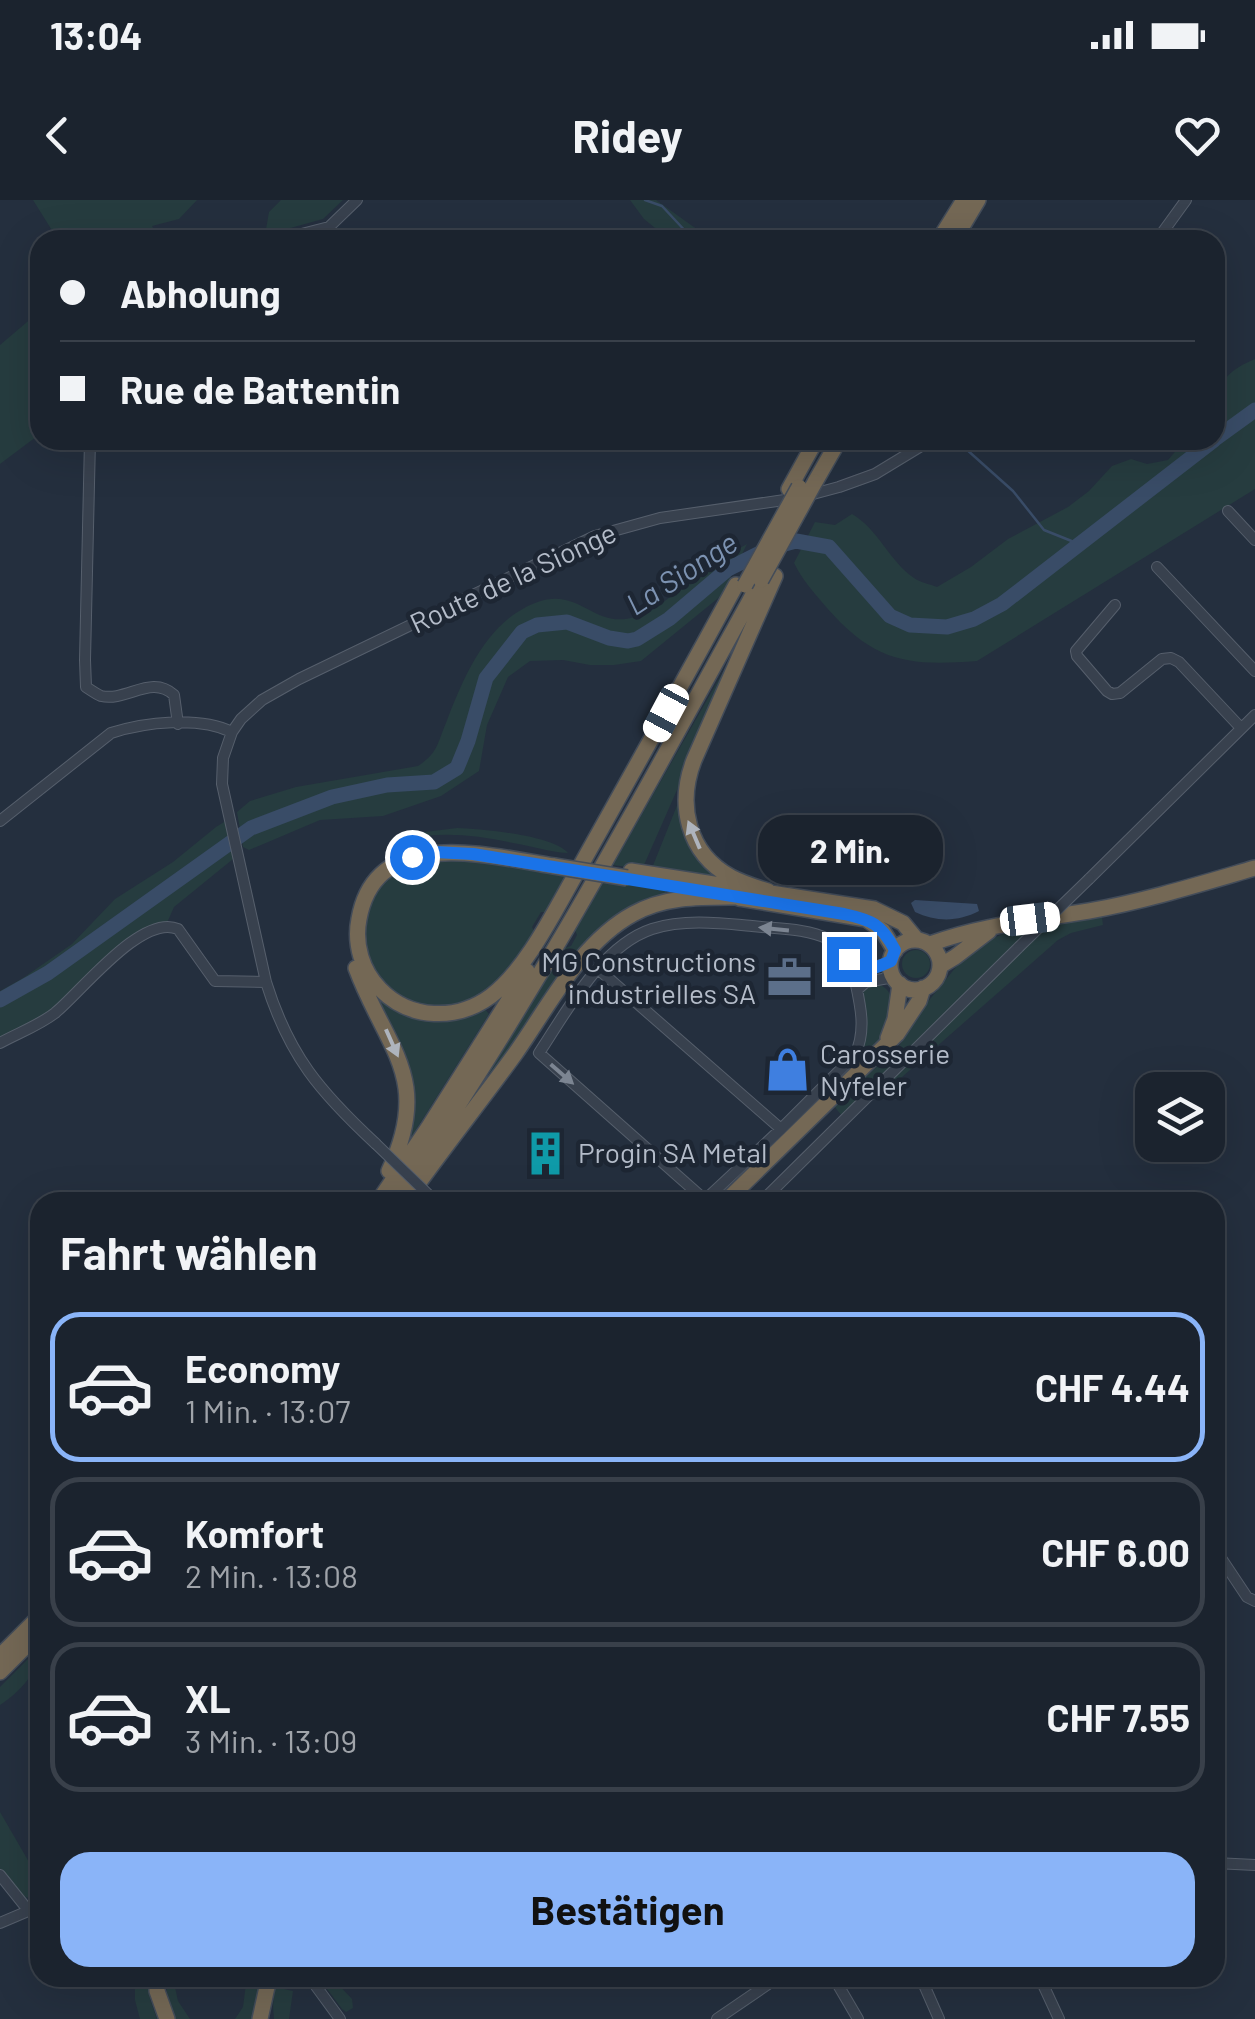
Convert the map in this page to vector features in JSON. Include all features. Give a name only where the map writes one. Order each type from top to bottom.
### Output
[{"type":"highway","points":[[942,230],[960,200]]},
{"type":"highway","points":[[960,230],[978,200]]},
{"type":"highway","points":[[382,1192],[428,1128],[538,952],[754,582],[805,485],[814,450]]},
{"type":"highway","points":[[400,1192],[512,1020],[634,810],[821,450]]},
{"type":"highway","points":[[805,485],[834,450]]},
{"type":"highway","points":[[754,582],[577,871],[520,967],[508,980],[469,1008],[432,1014],[392,1000],[367,972],[358,943],[358,926],[374,885],[399,862],[426,853],[452,852],[555,863],[629,874],[768,891],[874,908],[903,924],[938,954],[940,966],[935,980],[923,988],[915,990],[895,968]]},
{"type":"highway","points":[[754,582],[688,778],[686,795],[688,823],[703,854],[726,875],[768,891]]},
{"type":"highway","points":[[379,1192],[401,1140],[407,1093],[398,1053],[353,956],[351,922],[360,892],[385,863],[406,851],[426,846],[468,845],[555,863]]},
{"type":"highway","points":[[895,968],[902,944],[1130,903],[1255,868]]},
{"type":"highway","points":[[629,874],[866,920],[883,931],[895,968],[896,1019],[886,1044]]},
{"type":"highway","points":[[412,1192],[578,964],[610,929],[667,901],[737,898]]},
{"type":"highway","points":[[940,966],[996,926]]},
{"type":"highway","points":[[736,1192],[905,1025],[923,988]]},
{"type":"highway","points":[[0,1656],[30,1626]]},
{"type":"highway","points":[[0,1672],[30,1642]]},
{"type":"highway","points":[[0,1684],[30,1654]]},
{"type":"highway","points":[[157,1987],[167,2019]]},
{"type":"highway","points":[[264,2019],[267,1987]]},
{"type":"street","points":[[317,230],[329,227],[357,200]]},
{"type":"street","points":[[1164,230],[1186,200]]},
{"type":"street","points":[[90,450],[86,687],[99,696],[150,686],[166,688],[174,695],[178,724]]},
{"type":"street","name":"Route de la Sionge","points":[[232,732],[251,708],[277,690],[595,536],[660,518],[798,498],[839,487],[875,474],[915,450]]},
{"type":"street","points":[[1228,512],[1255,540]]},
{"type":"street","points":[[1157,567],[1255,671]]},
{"type":"street","points":[[1115,605],[1076,651],[1076,656],[1107,692],[1120,693],[1162,660],[1171,658],[1241,728]]},
{"type":"street","points":[[771,1192],[1255,714]]},
{"type":"street","points":[[0,821],[111,733],[129,727],[208,723],[232,732],[226,745],[222,784],[276,1012],[300,1060],[328,1097],[426,1192]]},
{"type":"street","points":[[694,1192],[539,1053],[598,969],[645,932],[704,922],[822,936],[842,950],[852,965],[862,1032],[855,1055],[714,1192]]},
{"type":"street","points":[[0,1044],[52,1015],[118,952],[162,926],[178,929],[215,981],[266,982]]},
{"type":"street","points":[[852,965],[869,970],[895,968]]},
{"type":"street","points":[[858,989],[895,968]]},
{"type":"street","points":[[598,969],[780,1129]]},
{"type":"street","points":[[1225,1564],[1255,1602]]},
{"type":"street","points":[[1225,1864],[1255,1865]]},
{"type":"street","points":[[0,1875],[28,1910],[0,1923]]},
{"type":"street","points":[[317,1987],[340,2019]]},
{"type":"street","points":[[717,2019],[764,1987]]},
{"type":"street","points":[[839,1987],[858,2019]]},
{"type":"street","points":[[925,1987],[939,2019]]},
{"type":"street","points":[[1044,1987],[1059,2019]]},
{"type":"green space","points":[[33,200],[197,200],[179,219],[152,226],[154,230],[52,230]]},
{"type":"green space","points":[[281,200],[343,200],[323,219],[283,230],[266,230],[269,212]]},
{"type":"green space","points":[[630,200],[656,200],[698,230],[658,230]]},
{"type":"green space","points":[[30,320],[30,442],[0,464],[0,345]]},
{"type":"green space","points":[[1255,359],[1255,489],[977,661],[912,661],[878,650],[844,626],[809,587],[794,563],[815,522],[835,525],[852,514],[906,571],[937,587],[1008,539],[1068,507],[1112,466],[1131,459],[1147,464],[1168,460],[1176,450],[1225,450],[1225,379]]},
{"type":"green space","points":[[747,544],[722,595],[641,661],[590,665],[563,660],[530,661],[508,677],[487,725],[479,771],[441,796],[383,816],[320,820],[249,850],[243,847],[237,812],[250,801],[296,787],[418,766],[430,757],[473,662],[492,635],[516,613],[537,602],[554,599],[607,617],[638,616]]},
{"type":"green space","points":[[732,656],[735,658],[644,865],[640,869],[613,865]]},
{"type":"green space","points":[[680,798],[682,806],[728,880],[652,868]]},
{"type":"green space","points":[[229,819],[238,855],[174,907],[166,925],[154,928],[61,1008],[0,1043],[0,991],[72,944],[115,899],[173,862]]},
{"type":"green space","points":[[457,828],[532,837],[568,853],[471,836],[402,840],[409,834]]},
{"type":"green space","points":[[441,857],[569,871],[546,912],[541,912],[532,927],[534,931],[522,951],[500,979],[473,1000],[459,1006],[435,1007],[408,1002],[388,988],[373,969],[366,947],[365,923],[372,900],[387,879],[410,864]]},
{"type":"green space","points":[[605,878],[666,890],[666,897],[617,919],[493,1075],[489,1072],[564,948],[571,946],[577,935],[575,930]]},
{"type":"green space","points":[[1102,917],[1103,925],[1058,940],[877,1099],[871,1100],[1036,937],[1022,937],[849,1111],[842,1116],[834,1106],[899,1046],[926,1004],[980,944],[1014,929]]},
{"type":"green space","points":[[916,950],[926,954],[930,964],[926,974],[916,978],[906,974],[902,964],[906,954]]},
{"type":"green space","points":[[366,976],[413,1014],[483,1007],[489,1014],[402,1152],[410,1099]]},
{"type":"green space","points":[[877,984],[891,997],[890,1018],[879,1041],[857,1064],[862,995],[866,988]]},
{"type":"green space","points":[[30,1657],[27,1680],[0,1705],[0,1687]]},
{"type":"green space","points":[[0,1812],[30,1864],[30,1898],[13,1887],[0,1871]]},
{"type":"green space","points":[[135,1987],[149,1987],[157,2019],[140,2019]]},
{"type":"green space","points":[[167,1987],[175,1987],[178,2001],[190,2019],[176,2019]]},
{"type":"green space","points":[[246,1987],[261,1987],[255,2019],[235,2019],[243,2007]]},
{"type":"green space","points":[[275,1987],[293,1991],[289,2019],[274,2019]]},
{"type":"green space","points":[[326,1987],[341,1987],[352,1999],[353,2008],[346,2012]]},
{"type":"water","points":[[915,900],[977,904],[979,911],[955,919],[931,918],[915,912],[911,903]]},
{"type":"waterway","points":[[645,200],[662,206],[684,230]]},
{"type":"waterway","name":"La Sionge","points":[[1225,432],[1255,410]]},
{"type":"waterway","points":[[967,450],[1013,491],[1044,530],[1079,544]]},
{"type":"waterway","name":"La Sionge","points":[[0,1000],[48,973],[251,828],[332,797],[387,785],[434,782],[457,768],[486,678],[522,632],[537,625],[567,622],[609,638],[637,639],[669,619],[728,569],[770,548],[796,541],[829,547],[890,616],[910,625],[947,627],[974,619],[1002,604],[1201,450]]},
{"type":"place","name":"MG Constructions industrielles SA","points":[[789,978]]},
{"type":"place","name":"Carosserie Nyfeler","points":[[787,1070]]},
{"type":"place","name":"Progin SA Metal","points":[[545,1153]]},
{"type":"route","points":[[412,857],[435,852],[473,854],[844,914],[876,924],[895,950],[891,961],[869,970],[856,968],[849,959]]}]
